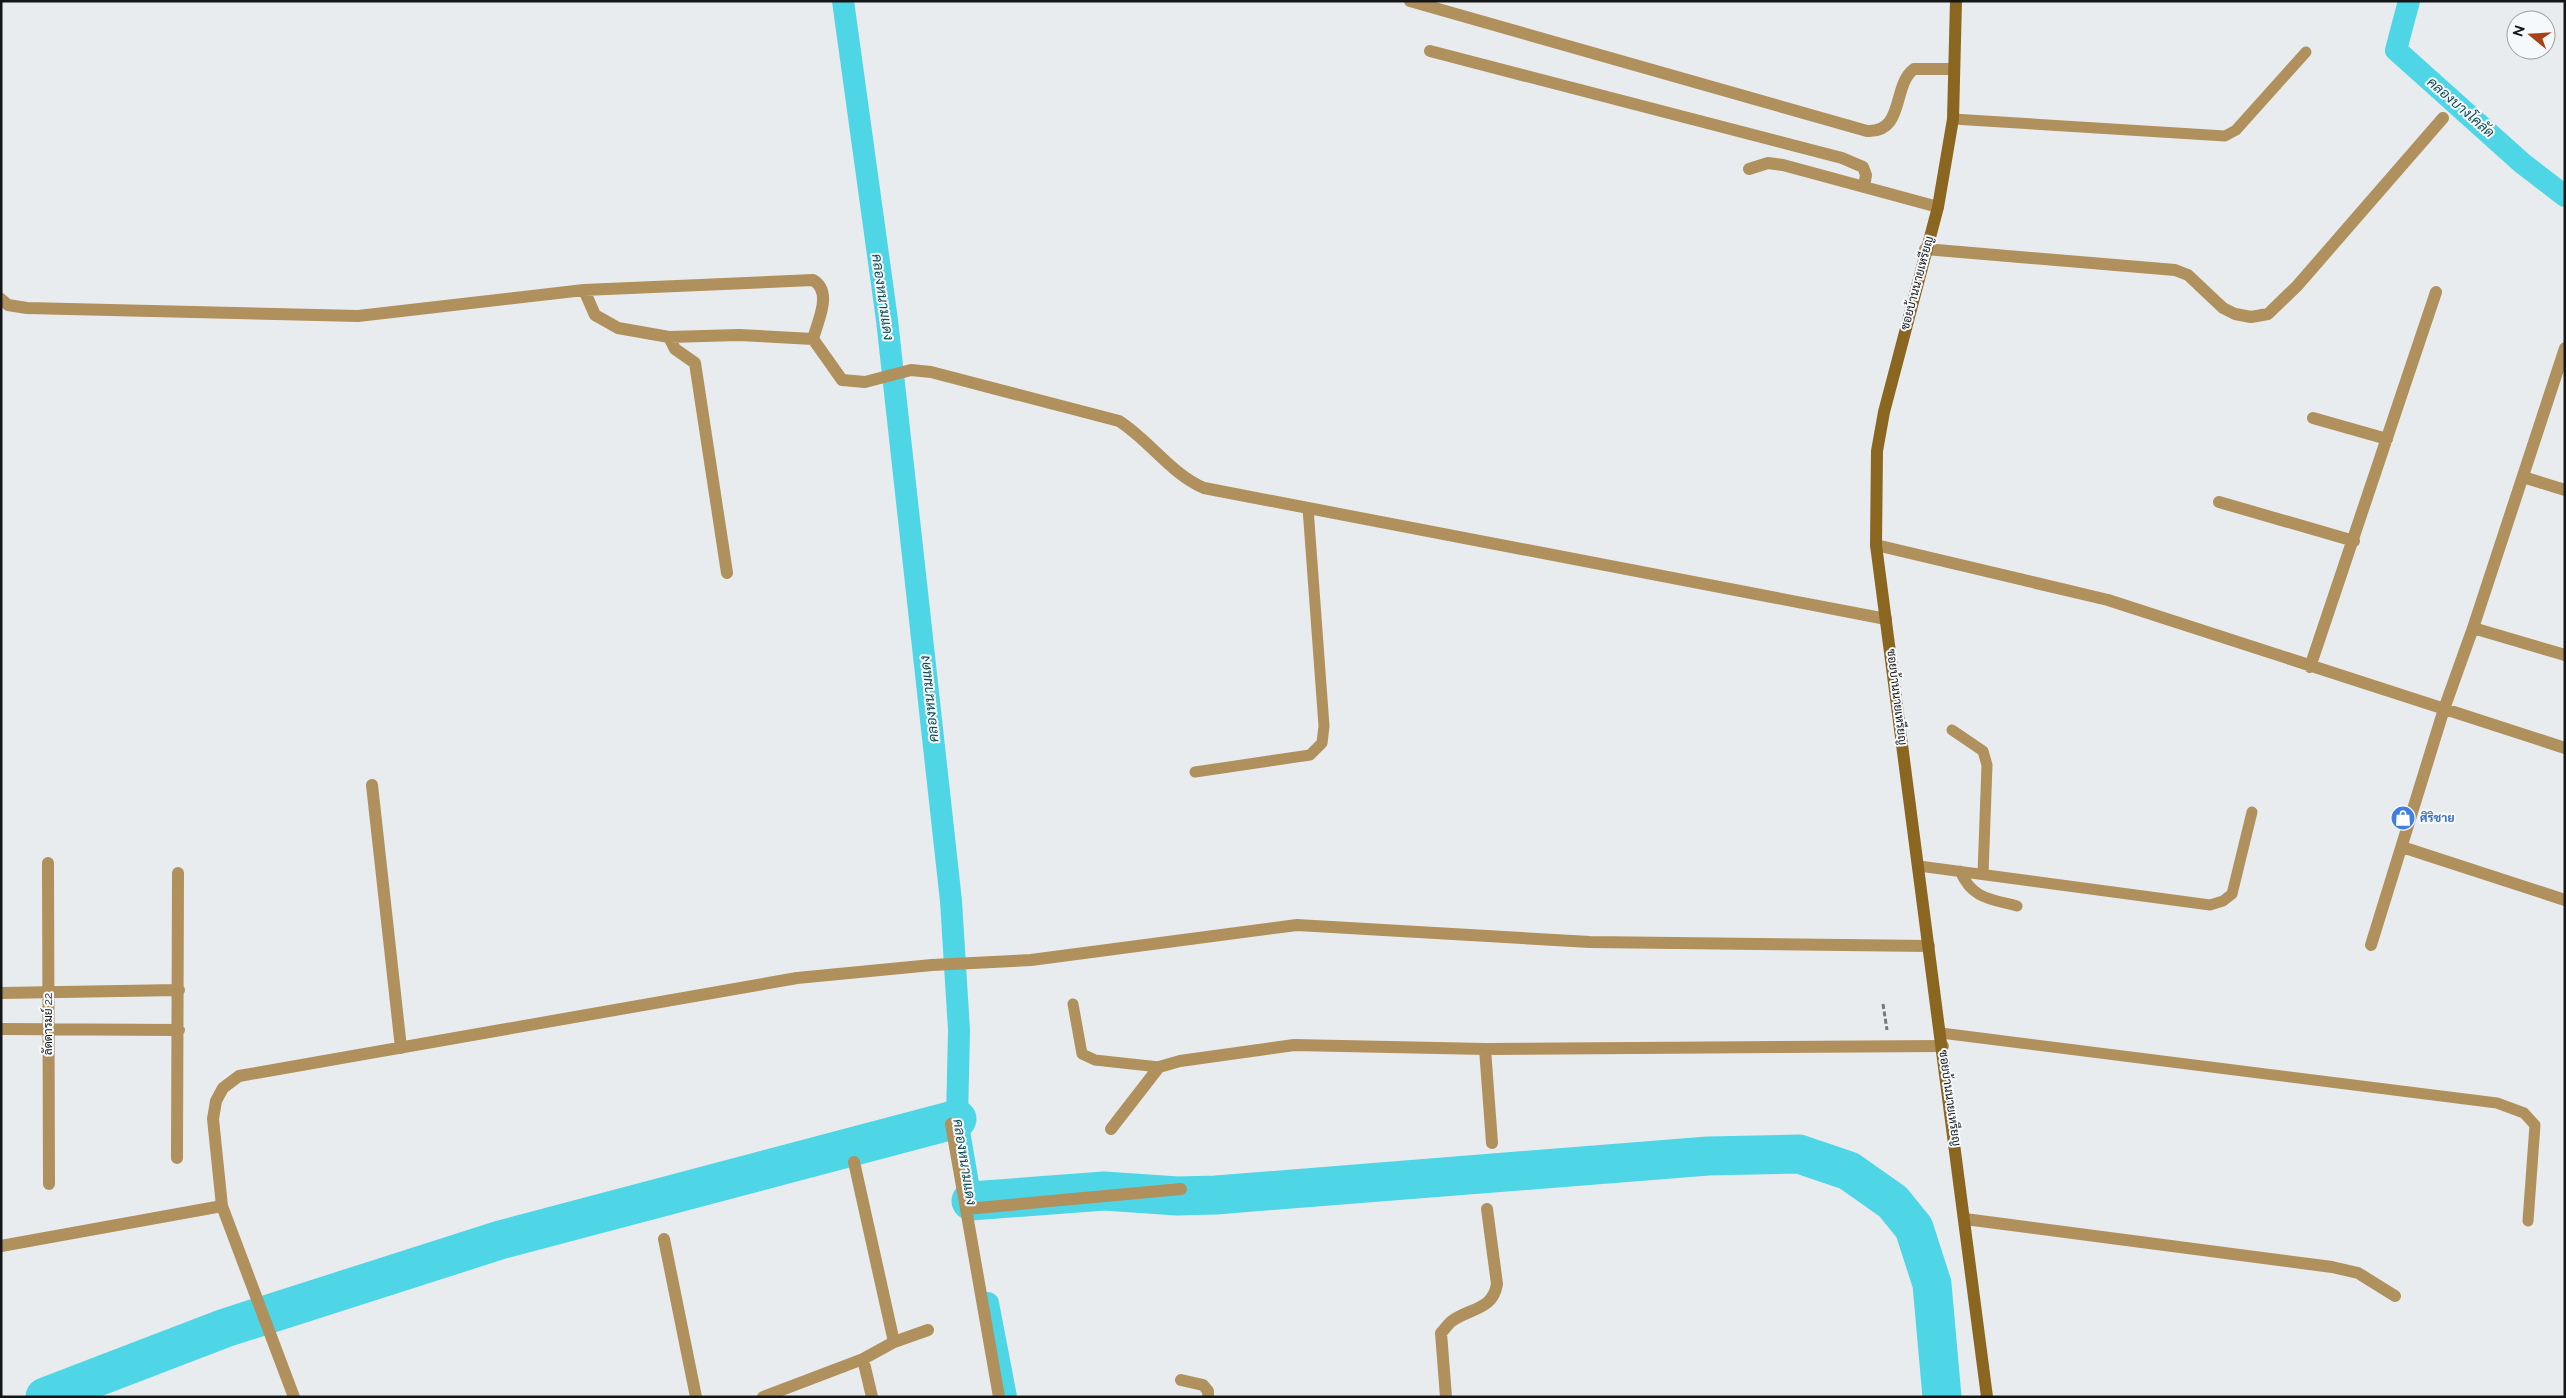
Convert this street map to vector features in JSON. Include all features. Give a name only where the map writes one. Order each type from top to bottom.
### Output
[{"type":"street","points":[[1410,1],[1867,131],[1881,129],[1890,121],[1898,108],[1907,75],[1914,69],[1953,69]]},
{"type":"street","name":"ซอยบ้านนายเหรียญ","points":[[1956,1],[1953,119],[1938,207],[1925,249],[1884,412],[1877,451],[1876,545],[1987,1397]]},
{"type":"street","points":[[1430,52],[1842,158],[1863,167],[1866,175],[1864,187]]},
{"type":"street","points":[[1925,249],[2175,270],[2188,275],[2223,308],[2235,314],[2251,317],[2268,314],[2297,286],[2443,118]]},
{"type":"street","points":[[1749,168],[1768,163],[1783,165],[1938,207]]},
{"type":"street","points":[[1,299],[8,305],[27,308],[358,316],[584,290],[813,280],[820,284],[824,294],[813,339],[842,380],[865,382],[911,370],[931,372],[1119,420],[1134,431],[1188,481],[1204,488],[1886,619]]},
{"type":"street","points":[[584,290],[595,315],[618,328],[669,337],[740,336],[813,339]]},
{"type":"street","points":[[2310,667],[2354,542],[2436,292]]},
{"type":"street","points":[[669,337],[675,349],[695,363],[728,573]]},
{"type":"street","points":[[2371,945],[2444,709],[2473,628],[2565,348]]},
{"type":"street","points":[[2314,418],[2387,439]]},
{"type":"street","points":[[2523,477],[2565,490]]},
{"type":"street","points":[[2219,502],[2354,542]]},
{"type":"street","points":[[1876,545],[2108,600],[2310,667],[2565,748]]},
{"type":"street","points":[[2473,628],[2565,655]]},
{"type":"street","points":[[372,785],[401,1048]]},
{"type":"street","points":[[2402,847],[2565,900]]},
{"type":"street","name":"ลัดดารมย์ 22","points":[[48,863],[49,1184]]},
{"type":"street","points":[[177,1158],[179,1030],[178,873]]},
{"type":"street","points":[[294,1397],[267,1324],[247,1279],[222,1206],[213,1119],[216,1101],[223,1088],[239,1076],[797,978],[971,963],[1031,960],[1297,925],[1590,942],[1929,946]]},
{"type":"street","points":[[1,993],[179,990]]},
{"type":"street","points":[[1,1029],[179,1030]]},
{"type":"street","points":[[1111,1129],[1159,1067],[1180,1061],[1294,1045],[1485,1049],[1890,1046],[1942,1040]]},
{"type":"street","points":[[1485,1049],[1492,1143]]},
{"type":"street","points":[[951,1124],[968,1209],[998,1397]]},
{"type":"street","points":[[854,1162],[894,1342]]},
{"type":"street","points":[[968,1209],[1181,1189]]},
{"type":"street","points":[[1,1246],[222,1206]]},
{"type":"street","points":[[1446,1397],[1442,1333],[1452,1321],[1491,1301],[1495,1295],[1497,1284],[1487,1209]]},
{"type":"street","points":[[1965,1219],[2332,1267],[2358,1273],[2395,1296]]},
{"type":"street","points":[[664,1239],[696,1397]]},
{"type":"street","points":[[763,1397],[863,1359],[894,1342],[928,1330]]},
{"type":"street","points":[[863,1359],[872,1397]]},
{"type":"street","points":[[1181,1380],[1203,1385],[1208,1391],[1208,1397]]},
{"type":"lane","points":[[1953,119],[2225,136],[2236,130],[2306,52]]},
{"type":"lane","points":[[1195,772],[1310,755],[1322,743],[1324,726],[1308,508]]},
{"type":"lane","points":[[1952,730],[1984,751],[1987,765],[1983,874]]},
{"type":"lane","points":[[1919,866],[2210,905],[2232,894],[2252,812]]},
{"type":"lane","points":[[1960,871],[1971,890],[1982,896],[2018,906]]},
{"type":"lane","points":[[1073,1004],[1082,1054],[1095,1060],[1159,1067]]},
{"type":"lane","points":[[1942,1040],[2497,1103],[2524,1112],[2536,1125],[2528,1221]]},
{"type":"path","points":[[1883,1004],[1890,1046]]},
{"type":"waterway","name":"คลองหนามแดง","points":[[843,1],[887,320],[951,901],[959,1030],[957,1119],[972,1207]]},
{"type":"waterway","name":"คลองบางโคลัด","points":[[2409,1],[2396,50],[2522,163],[2565,196]]},
{"type":"waterway","points":[[45,1397],[225,1328],[500,1240],[957,1119]]},
{"type":"waterway","points":[[971,1201],[1104,1191],[1177,1196],[1216,1195],[1708,1156],[1799,1154],[1849,1171],[1893,1202],[1914,1228],[1932,1284],[1942,1397]]},
{"type":"waterway","name":"คลองหนามแดง","points":[[988,1303],[1006,1397]]},
{"type":"place","name":"ศิริชาย","points":[[2403,818]]}]
